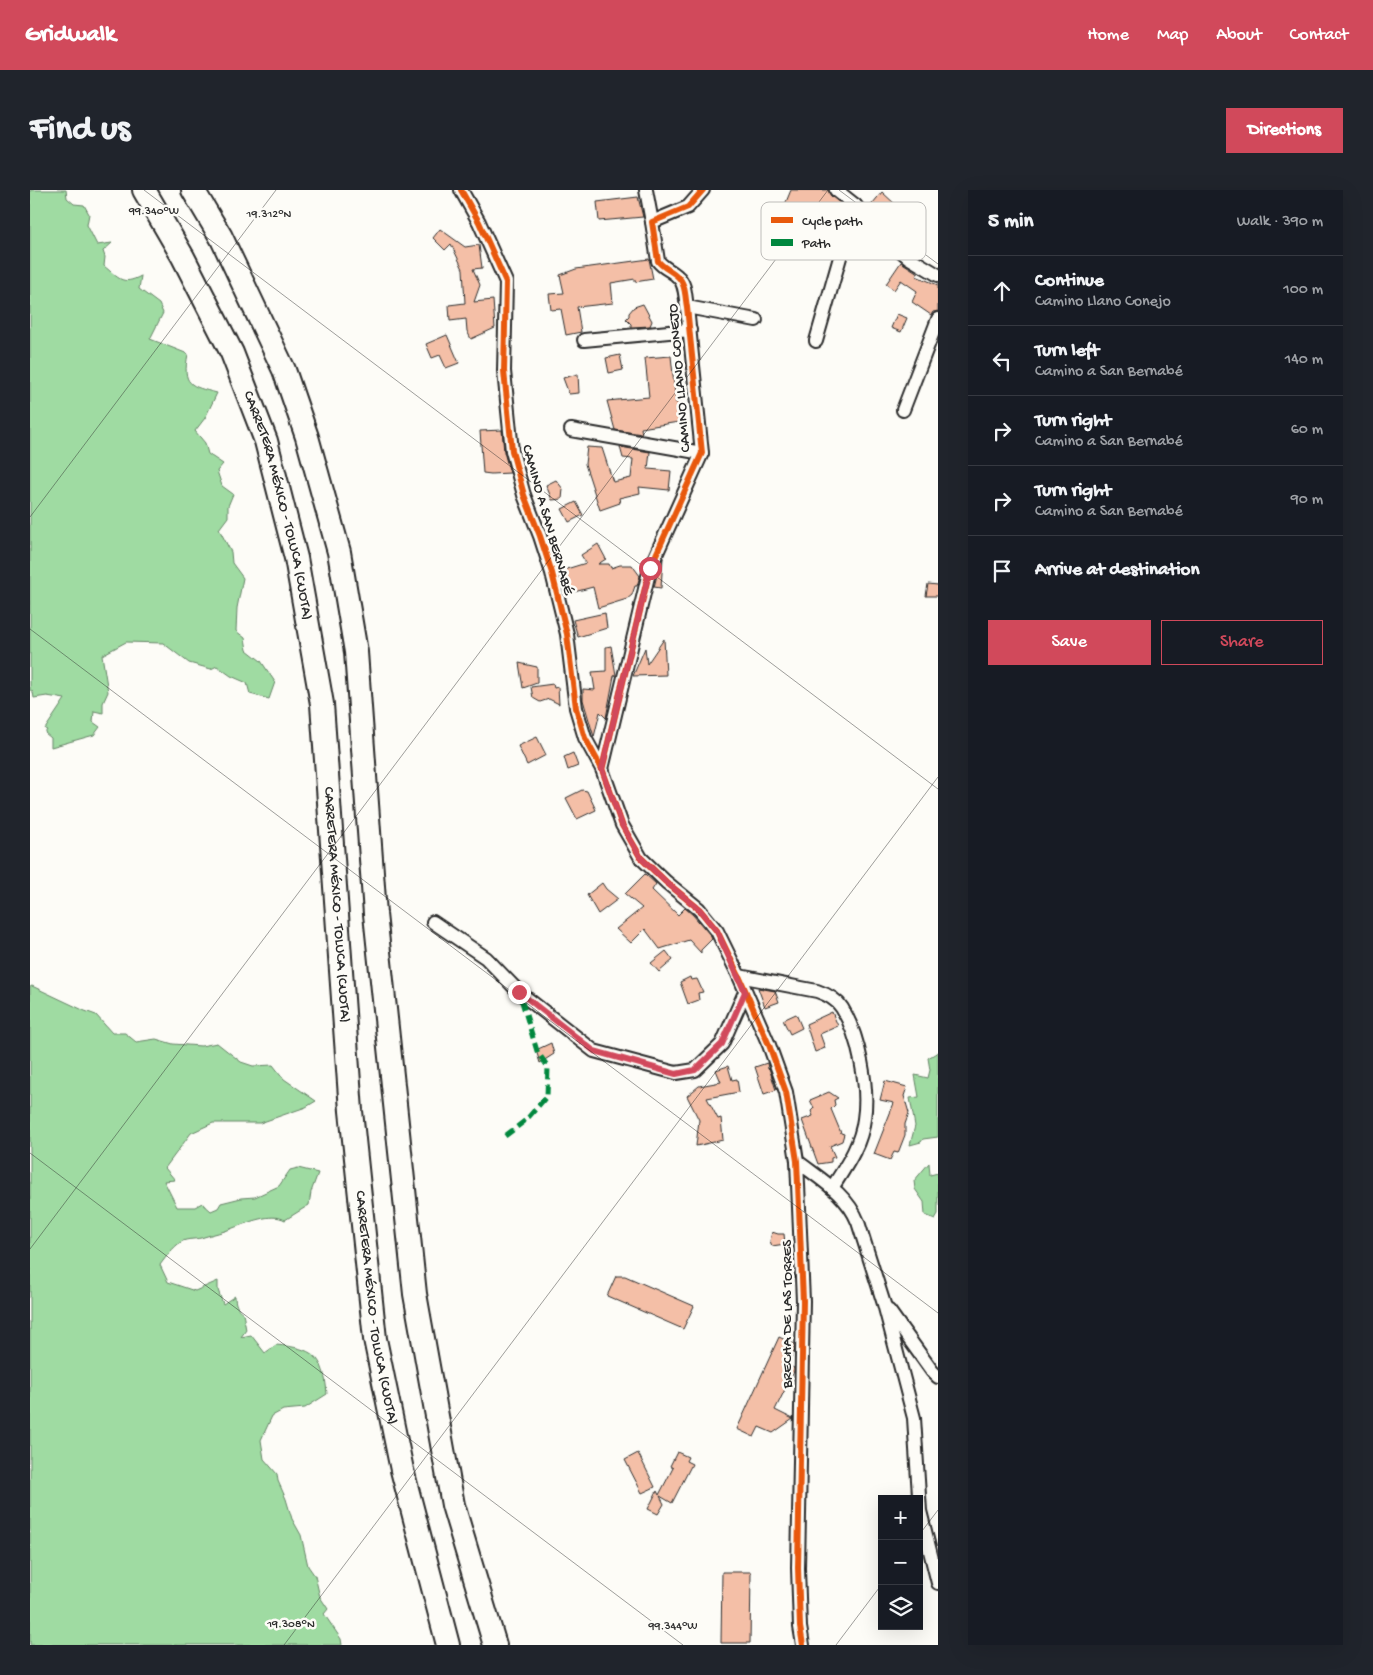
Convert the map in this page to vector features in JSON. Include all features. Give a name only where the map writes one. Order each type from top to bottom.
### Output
[{"type":"highway","name":"CARRETERA MÉXICO - TOLUCA (CUOTA)","points":[[144,190],[183,257],[232,354],[266,441],[296,558],[322,704],[351,1110],[375,1339],[402,1470],[448,1645]]},
{"type":"highway","points":[[194,190],[221,237],[284,370],[307,437],[339,552],[356,652],[375,914],[415,1294],[453,1505],[495,1645]]},
{"type":"street","name":"CAMINO A SAN BERNABÉ","points":[[461,190],[479,222],[506,282],[504,370],[512,451],[524,495],[552,573],[565,626],[576,708],[586,738],[602,769],[622,825],[641,858],[666,882],[699,909],[717,931],[745,992]]},
{"type":"street","name":"CAMINO LLANO CONEJO","points":[[602,769],[650,568],[702,453],[690,330],[683,283],[678,276],[662,266],[658,261],[646,190]]},
{"type":"street","points":[[652,222],[688,207],[703,190]]},
{"type":"street","points":[[836,190],[851,202]]},
{"type":"street","points":[[816,341],[839,260]]},
{"type":"street","points":[[913,260],[938,275]]},
{"type":"street","points":[[687,307],[756,320]]},
{"type":"street","points":[[903,410],[938,319]]},
{"type":"street","points":[[584,340],[690,330]]},
{"type":"street","points":[[571,430],[702,453]]},
{"type":"street","points":[[433,922],[486,958],[519,992],[594,1051],[676,1074],[695,1070],[722,1044],[745,992]]},
{"type":"street","points":[[739,976],[817,991],[842,1008],[864,1073],[866,1094],[864,1120],[859,1140],[852,1156],[832,1188]]},
{"type":"street","name":"BRECHA DE LAS TORRES","points":[[745,992],[786,1092],[797,1161],[803,1301],[798,1568],[800,1627],[803,1645]]},
{"type":"street","points":[[797,1161],[832,1188],[854,1212],[884,1304],[914,1418],[920,1511],[938,1583]]},
{"type":"street","points":[[884,1304],[938,1377]]},
{"type":"green space","points":[[30,190],[66,190],[67,198],[74,204],[84,205],[89,214],[87,225],[97,245],[112,243],[103,251],[105,257],[104,266],[121,279],[129,280],[141,276],[139,289],[159,304],[163,313],[150,339],[188,354],[186,372],[190,383],[217,393],[205,418],[195,431],[205,443],[208,454],[223,464],[217,471],[222,486],[233,494],[228,506],[228,517],[219,529],[231,552],[232,563],[243,578],[237,608],[236,631],[245,638],[247,650],[261,661],[275,682],[269,699],[250,694],[247,683],[231,676],[217,666],[211,669],[189,663],[163,643],[126,642],[102,655],[108,692],[103,703],[103,713],[94,711],[93,722],[100,727],[94,735],[51,747],[51,738],[45,733],[47,730],[45,729],[65,699],[47,696],[34,698],[33,692],[30,690]]},
{"type":"green space","points":[[32,986],[96,1015],[112,1033],[125,1033],[136,1042],[156,1039],[173,1044],[201,1046],[217,1043],[241,1062],[253,1066],[273,1065],[284,1079],[316,1101],[306,1107],[260,1123],[213,1123],[191,1133],[165,1168],[175,1180],[164,1181],[177,1207],[195,1207],[202,1203],[211,1211],[218,1208],[221,1203],[255,1197],[279,1186],[290,1170],[298,1168],[318,1173],[311,1192],[309,1205],[285,1220],[273,1217],[259,1219],[226,1231],[183,1241],[172,1249],[160,1265],[168,1282],[195,1291],[218,1281],[218,1290],[223,1304],[235,1296],[237,1306],[243,1313],[246,1330],[241,1337],[251,1335],[265,1353],[276,1345],[299,1348],[314,1356],[323,1370],[327,1394],[305,1408],[283,1410],[272,1416],[261,1440],[264,1459],[277,1474],[292,1519],[301,1535],[308,1566],[315,1576],[320,1597],[328,1609],[324,1614],[341,1639],[342,1645],[30,1645],[30,987]]},
{"type":"green space","points":[[938,1052],[938,1137],[923,1139],[921,1142],[910,1145],[915,1126],[910,1098],[919,1097],[915,1075],[928,1078],[930,1070],[928,1058]]},
{"type":"green space","points":[[929,1163],[930,1175],[938,1173],[938,1214],[935,1219],[925,1215],[924,1202],[915,1189],[914,1181]]},
{"type":"building","points":[[791,190],[828,190],[831,196],[838,202],[786,202]]},
{"type":"building","points":[[882,192],[893,202],[874,202]]},
{"type":"building","points":[[638,197],[643,217],[599,221],[597,202]]},
{"type":"building","points":[[440,229],[465,247],[479,245],[482,268],[473,269],[480,285],[474,302],[493,300],[495,328],[471,339],[467,331],[466,319],[450,321],[449,305],[465,303],[463,269],[451,244],[445,250],[433,238]]},
{"type":"building","points":[[649,259],[653,279],[635,282],[635,279],[611,283],[613,303],[577,307],[581,332],[566,335],[561,309],[551,310],[549,294],[564,293],[560,275],[576,269]]},
{"type":"building","points":[[901,262],[918,273],[916,276],[938,285],[938,311],[933,312],[931,315],[912,302],[917,291],[901,280],[894,290],[886,284]]},
{"type":"building","points":[[643,304],[652,321],[650,326],[631,327],[631,324],[626,319],[629,313],[634,307]]},
{"type":"building","points":[[897,314],[907,318],[901,332],[891,328]]},
{"type":"building","points":[[447,335],[459,363],[446,368],[440,355],[432,358],[426,344]]},
{"type":"building","points":[[620,355],[623,370],[609,373],[606,358]]},
{"type":"building","points":[[671,356],[676,403],[679,402],[685,421],[641,428],[642,434],[615,430],[607,401],[649,397],[645,358]]},
{"type":"building","points":[[578,374],[579,393],[569,394],[563,378]]},
{"type":"building","points":[[502,430],[504,452],[510,473],[483,473],[480,431]]},
{"type":"building","points":[[587,447],[602,448],[613,482],[631,478],[633,459],[623,458],[620,447],[650,452],[648,469],[671,471],[669,490],[639,487],[640,493],[619,498],[620,503],[600,510],[585,464]]},
{"type":"building","points":[[556,480],[563,489],[562,499],[552,500],[546,485]]},
{"type":"building","points":[[576,502],[583,515],[569,522],[562,509]]},
{"type":"building","points":[[598,544],[606,559],[598,564],[609,564],[611,568],[620,565],[632,565],[640,576],[632,595],[627,599],[598,608],[593,587],[574,592],[566,590],[560,571],[586,563],[581,555]]},
{"type":"building","points":[[663,558],[661,588],[654,587],[658,571]]},
{"type":"building","points":[[928,584],[938,585],[938,596],[926,596]]},
{"type":"building","points":[[605,613],[607,628],[578,637],[573,620]]},
{"type":"building","points":[[664,639],[666,675],[633,676],[645,648],[647,664]]},
{"type":"building","points":[[611,646],[616,675],[614,676],[606,718],[600,712],[594,737],[583,700],[583,689],[595,690],[592,672],[606,671],[606,647]]},
{"type":"building","points":[[519,663],[537,667],[537,683],[523,688]]},
{"type":"building","points":[[553,684],[554,688],[558,687],[559,704],[549,699],[540,702],[533,698],[531,687]]},
{"type":"building","points":[[537,737],[546,755],[527,765],[518,746]]},
{"type":"building","points":[[573,753],[578,766],[568,770],[564,757]]},
{"type":"building","points":[[582,790],[587,791],[596,810],[577,819],[566,798]]},
{"type":"building","points":[[645,874],[656,884],[652,890],[678,915],[685,908],[710,935],[712,939],[701,950],[701,953],[689,940],[660,949],[645,929],[631,943],[616,929],[642,908],[625,894]]},
{"type":"building","points":[[602,883],[618,899],[598,914],[587,895]]},
{"type":"building","points":[[666,951],[673,960],[659,972],[651,963]]},
{"type":"building","points":[[690,977],[691,980],[697,979],[703,992],[698,993],[699,1000],[688,1004],[680,982]]},
{"type":"building","points":[[758,988],[775,991],[779,1002],[765,1007]]},
{"type":"building","points":[[832,1012],[838,1026],[820,1034],[825,1048],[815,1052],[806,1024]]},
{"type":"building","points":[[796,1014],[802,1028],[790,1034],[783,1020]]},
{"type":"building","points":[[551,1043],[554,1054],[540,1063],[536,1050]]},
{"type":"building","points":[[767,1063],[776,1090],[764,1094],[755,1067]]},
{"type":"building","points":[[728,1066],[732,1080],[737,1079],[739,1092],[707,1098],[718,1119],[721,1118],[723,1140],[696,1146],[699,1120],[687,1096],[699,1086],[721,1082],[716,1070]]},
{"type":"building","points":[[885,1081],[907,1087],[904,1096],[909,1113],[905,1124],[905,1135],[898,1153],[894,1152],[890,1160],[874,1154],[894,1103],[880,1100]]},
{"type":"building","points":[[829,1092],[838,1098],[834,1100],[835,1105],[831,1109],[841,1133],[844,1134],[842,1141],[830,1146],[835,1157],[831,1158],[831,1162],[818,1164],[802,1120],[813,1116],[811,1111],[814,1108],[810,1100]]},
{"type":"building","points":[[772,1232],[784,1234],[785,1244],[772,1246],[770,1241]]},
{"type":"building","points":[[616,1276],[625,1276],[694,1306],[683,1329],[607,1296]]},
{"type":"building","points":[[779,1337],[794,1344],[794,1351],[787,1365],[794,1368],[794,1371],[775,1410],[793,1419],[773,1433],[759,1427],[754,1437],[737,1429]]},
{"type":"building","points":[[677,1452],[688,1457],[686,1461],[692,1464],[672,1503],[660,1496],[664,1504],[658,1514],[648,1509],[657,1491],[659,1495],[673,1468],[670,1466]]},
{"type":"building","points":[[638,1453],[655,1487],[642,1493],[625,1460]]},
{"type":"building","points":[[722,1572],[751,1572],[750,1643],[721,1643]]},
{"type":"marked path","points":[[505,1136],[526,1120],[547,1096],[548,1067],[537,1051],[519,992]]},
{"type":"cycle path","points":[[461,190],[479,222],[506,282],[504,371],[512,451],[524,495],[552,573],[567,634],[576,708],[585,738],[602,769],[622,825],[641,858],[666,882],[699,909],[717,931],[769,1045],[786,1092],[797,1161],[803,1301],[798,1568],[800,1627],[803,1645]]},
{"type":"cycle path","points":[[602,769],[650,568],[702,453],[685,290],[680,279],[658,261],[652,222],[688,207],[703,190]]},
{"type":"route","points":[[519,992],[594,1051],[646,1064],[676,1074],[695,1070],[722,1044],[745,992],[717,931],[699,909],[666,882],[641,858],[622,825],[602,769],[650,568]]}]
